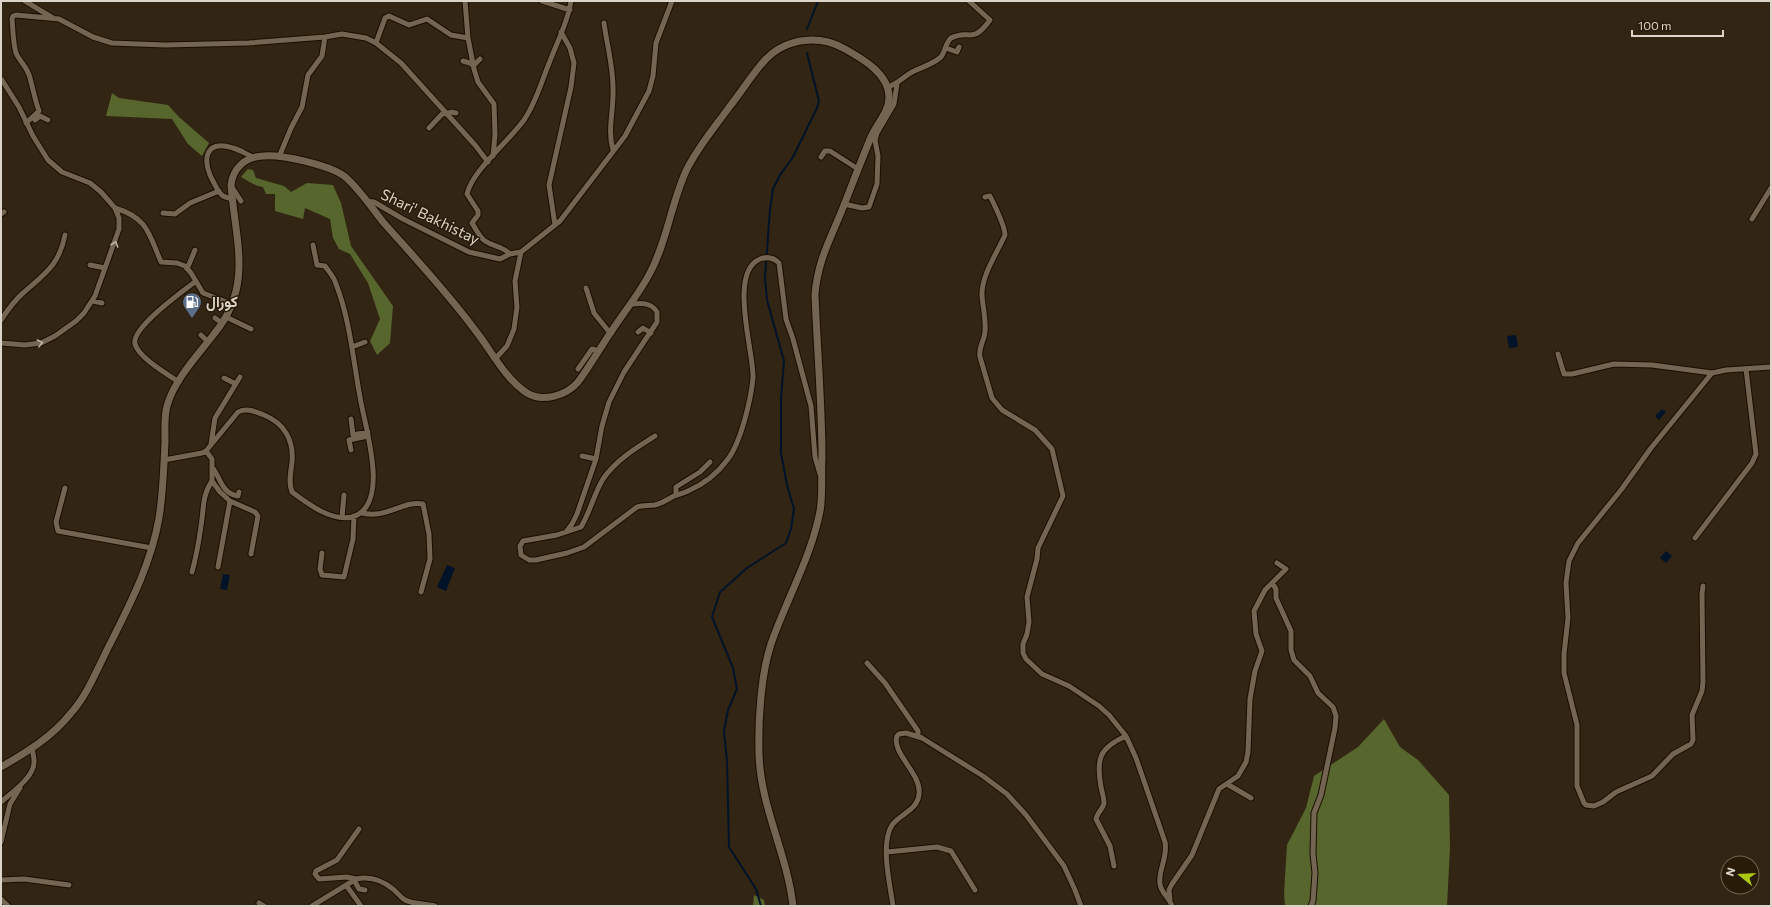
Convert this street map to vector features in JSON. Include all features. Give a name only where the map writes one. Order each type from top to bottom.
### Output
[{"type":"main road","points":[[1,767],[32,749],[50,735],[71,714],[88,689],[135,593],[152,548],[158,518],[164,460],[167,407],[179,382],[196,356],[224,320],[232,304],[239,280],[239,253],[231,185],[232,178],[240,166],[253,157],[267,155],[279,156],[333,169],[352,182],[365,200],[474,328],[504,371],[527,393],[534,396],[552,397],[570,391],[574,387],[651,272],[682,181],[692,160],[718,123],[768,57],[788,45],[800,41],[818,40],[834,43],[850,52],[878,72],[888,87],[888,106],[872,134],[819,265],[815,294],[822,442],[820,510],[815,530],[771,643],[763,679],[759,753],[764,796],[786,864],[793,906]]},
{"type":"street","points":[[25,1],[54,19]]},
{"type":"street","points":[[465,1],[468,38],[473,65],[478,82],[494,104],[495,136],[493,156]]},
{"type":"street","points":[[542,1],[570,10]]},
{"type":"street","name":"Shari' Bakhistay","points":[[365,200],[374,202],[403,219],[469,252],[500,259],[510,254],[506,249],[484,241],[472,223],[478,215],[478,211],[467,194],[468,189],[478,173],[519,126],[529,112],[570,10],[571,1]]},
{"type":"street","points":[[510,254],[520,252],[566,215],[613,150],[625,136],[649,91],[653,76],[656,43],[672,1]]},
{"type":"street","points":[[888,87],[897,84],[913,71],[932,63],[941,57],[949,40],[958,35],[974,36],[982,30],[990,20],[969,1]]},
{"type":"street","points":[[27,124],[39,111],[26,66],[20,60],[16,52],[13,16],[54,19],[69,23],[93,37],[112,43],[165,45],[248,43],[350,35],[376,43],[401,63],[488,162]]},
{"type":"street","points":[[376,43],[385,18],[389,16],[409,25],[427,18],[451,35],[468,38]]},
{"type":"street","points":[[604,24],[613,90],[610,141],[613,150]]},
{"type":"street","points":[[555,225],[549,185],[571,87],[574,63],[570,48],[561,32]]},
{"type":"street","points":[[279,156],[302,107],[308,75],[322,56],[325,37]]},
{"type":"street","points":[[946,48],[957,52],[959,47]]},
{"type":"street","points":[[473,65],[480,59]]},
{"type":"street","points":[[463,62],[473,65]]},
{"type":"street","points":[[1,343],[34,345],[47,341],[76,321],[92,301],[119,229],[115,208],[101,192],[90,183],[62,172],[52,164],[41,150],[20,107],[2,80]]},
{"type":"street","points":[[844,204],[862,208],[868,207],[877,184],[878,156],[875,140],[877,133],[894,104],[897,84]]},
{"type":"street","points":[[429,128],[445,113],[456,113]]},
{"type":"street","points":[[27,124],[40,116],[48,120]]},
{"type":"street","points":[[232,199],[224,196],[218,191],[206,166],[207,157],[210,150],[216,147],[226,146],[253,157]]},
{"type":"street","points":[[821,157],[825,151],[830,151],[858,169]]},
{"type":"street","points":[[231,185],[241,201]]},
{"type":"street","points":[[1752,220],[1771,188]]},
{"type":"street","points":[[163,214],[175,214],[190,203],[218,191]]},
{"type":"street","points":[[985,197],[990,196],[1004,228],[1005,235],[984,281],[982,295],[986,321],[985,337],[979,351],[980,357],[992,398],[1002,410],[1035,430],[1052,449],[1063,496],[1038,548],[1037,559],[1027,597],[1029,622],[1027,634],[1022,644],[1023,653],[1026,659],[1042,674],[1070,686],[1099,706],[1109,715],[1126,736],[1136,758],[1165,842],[1166,853],[1160,884],[1162,892],[1171,903]]},
{"type":"street","points":[[115,208],[136,216],[152,236],[161,262],[176,263],[187,268],[203,293],[232,304]]},
{"type":"street","points":[[1,320],[22,294],[53,266],[59,256],[66,235]]},
{"type":"street","points":[[313,245],[317,265],[325,266],[336,283],[346,333],[352,347],[368,434],[373,471],[373,490],[362,513]]},
{"type":"street","points":[[187,268],[195,250]]},
{"type":"street","points":[[495,359],[507,346],[514,329],[517,301],[515,281],[520,252]]},
{"type":"street","points":[[655,436],[612,467],[603,480],[590,511],[581,526],[557,535],[523,541],[520,546],[521,556],[529,560],[536,560],[578,550],[594,541],[637,507],[644,505],[656,505],[695,488],[712,477],[728,460],[734,449],[746,413],[753,377],[753,365],[743,301],[746,279],[754,264],[758,260],[771,258],[779,263],[786,318],[811,406],[815,457],[821,478]]},
{"type":"street","points":[[90,265],[105,268]]},
{"type":"street","points":[[179,382],[141,354],[135,344],[135,340],[139,332],[154,315],[196,281]]},
{"type":"street","points":[[586,288],[594,313],[610,333]]},
{"type":"street","points":[[92,301],[102,303]]},
{"type":"street","points":[[566,532],[577,514],[596,459],[602,426],[609,402],[631,357],[651,333],[658,317],[655,309],[650,305],[642,303],[630,304]]},
{"type":"street","points":[[215,318],[251,330]]},
{"type":"street","points":[[638,332],[643,328],[651,333]]},
{"type":"street","points":[[201,334],[208,342]]},
{"type":"street","points":[[352,347],[365,342]]},
{"type":"street","points":[[578,369],[592,349],[599,351]]},
{"type":"street","points":[[1558,354],[1564,374],[1572,374],[1614,364],[1652,365],[1712,374],[1746,369],[1771,368]]},
{"type":"street","points":[[1695,538],[1752,463],[1756,454],[1746,369]]},
{"type":"street","points":[[1703,586],[1703,682],[1702,691],[1692,715],[1693,740],[1691,744],[1673,754],[1652,776],[1616,792],[1603,802],[1594,806],[1586,805],[1577,786],[1576,726],[1564,673],[1564,654],[1568,618],[1566,582],[1569,561],[1578,543],[1621,490],[1651,448],[1712,374]]},
{"type":"street","points":[[210,445],[215,418],[240,377]]},
{"type":"street","points":[[224,378],[236,384]]},
{"type":"street","points":[[164,460],[206,451],[233,416],[242,410],[257,412],[276,421],[285,430],[291,441],[293,451],[289,480],[292,492],[327,513],[342,518],[362,513],[373,515],[383,514],[413,504],[423,504],[426,511],[429,534],[430,559],[421,592]]},
{"type":"street","points":[[351,419],[353,435],[368,434]]},
{"type":"street","points":[[351,450],[349,440],[368,434]]},
{"type":"street","points":[[192,572],[200,531],[203,501],[205,493],[212,481],[212,459],[206,451]]},
{"type":"street","points":[[582,456],[596,459]]},
{"type":"street","points":[[676,495],[676,487],[700,472],[710,462]]},
{"type":"street","points":[[212,467],[216,472],[223,488],[238,496],[239,492]]},
{"type":"street","points":[[212,481],[230,501],[255,512],[258,516],[251,554]]},
{"type":"street","points":[[65,488],[56,522],[58,530],[152,548]]},
{"type":"street","points":[[342,518],[344,495]]},
{"type":"street","points":[[218,567],[230,501]]},
{"type":"street","points":[[322,553],[320,569],[322,575],[344,578],[353,538],[354,516]]},
{"type":"street","points":[[1171,903],[1169,890],[1174,880],[1192,855],[1219,789],[1238,776],[1243,769],[1248,752],[1250,699],[1255,671],[1262,650],[1256,634],[1254,611],[1265,590],[1286,569],[1277,563]]},
{"type":"street","points":[[1272,583],[1276,589],[1276,598],[1291,631],[1291,650],[1294,660],[1310,676],[1318,693],[1333,707],[1336,716],[1335,728],[1321,795],[1314,813],[1313,854],[1315,873],[1313,901],[1311,906]]},
{"type":"street","points":[[867,663],[885,683],[918,731],[918,737]]},
{"type":"street","points":[[893,906],[886,842],[893,824],[911,809],[920,794],[916,778],[896,745],[897,736],[902,733],[918,737],[982,776],[1007,794],[1026,815],[1064,866],[1076,890],[1081,906]]},
{"type":"street","points":[[1114,866],[1110,846],[1096,819],[1104,802],[1098,763],[1108,746],[1126,736]]},
{"type":"street","points":[[1,842],[10,804],[35,763],[32,749]]},
{"type":"street","points":[[1,802],[23,784]]},
{"type":"street","points":[[1227,784],[1251,798]]},
{"type":"street","points":[[360,829],[336,860],[316,871],[315,874],[319,879],[347,877],[355,879],[370,877],[393,889],[406,903],[436,906]]},
{"type":"street","points":[[887,852],[937,847],[951,851],[975,890]]},
{"type":"street","points":[[1,880],[24,879],[69,885]]},
{"type":"street","points":[[312,906],[355,879]]},
{"type":"street","points":[[355,879],[359,889],[365,890]]},
{"type":"street","points":[[346,885],[361,906]]},
{"type":"street","points":[[1,899],[8,906]]},
{"type":"green space","points":[[112,93],[119,98],[168,105],[179,117],[209,143],[202,156],[188,144],[172,119],[106,116]]},
{"type":"green space","points":[[248,169],[253,170],[256,178],[284,186],[291,192],[307,183],[333,185],[341,203],[351,246],[393,306],[390,343],[377,355],[370,341],[380,319],[368,283],[350,254],[339,249],[333,238],[330,219],[305,208],[303,219],[275,211],[275,194],[266,194],[263,187],[241,177]]},
{"type":"green space","points":[[1384,719],[1400,747],[1418,760],[1449,795],[1450,847],[1447,906],[1285,906],[1284,893],[1287,845],[1306,808],[1314,776],[1358,747]]},
{"type":"green space","points":[[754,895],[764,900],[765,906],[753,906]]},
{"type":"water","points":[[1516,335],[1518,347],[1509,348],[1507,336]]},
{"type":"water","points":[[1662,409],[1666,412],[1659,420],[1655,416]]},
{"type":"water","points":[[1666,551],[1672,556],[1666,563],[1660,558]]},
{"type":"water","points":[[447,565],[455,568],[446,591],[437,587]]},
{"type":"water","points":[[223,574],[230,575],[227,590],[220,589]]},
{"type":"waterway","points":[[807,29],[818,1]]},
{"type":"waterway","points":[[761,906],[756,889],[729,847],[727,761],[724,731],[728,710],[737,689],[733,668],[712,617],[720,592],[747,568],[786,543],[791,529],[794,509],[787,485],[781,453],[781,398],[784,361],[767,300],[765,277],[773,189],[780,175],[793,157],[819,101],[807,53]]},
{"type":"place","name":"كورال","points":[[192,319]]}]
